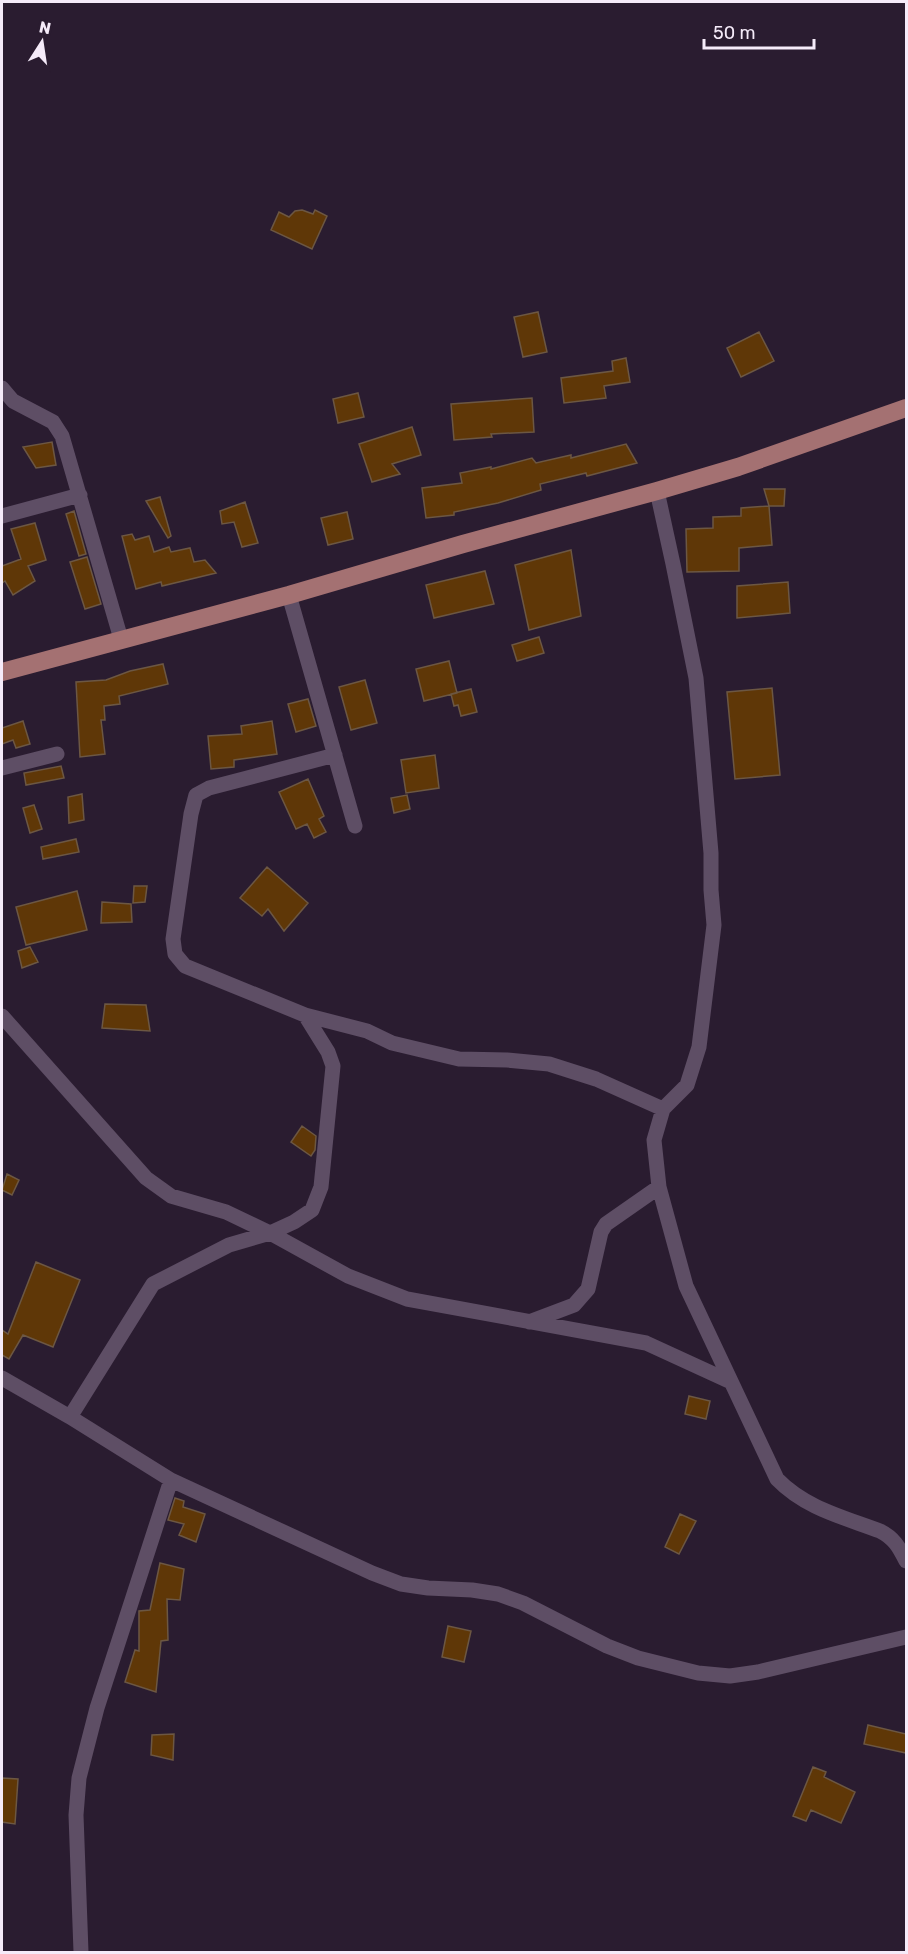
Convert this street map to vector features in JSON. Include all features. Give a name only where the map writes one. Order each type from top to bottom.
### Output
[{"type":"main road","points":[[2,672],[289,595],[462,544],[657,491],[738,467],[906,408]]},
{"type":"street","points":[[2,388],[13,401],[53,422],[62,436],[121,639]]},
{"type":"street","points":[[657,491],[696,678],[711,853],[714,925],[699,1047],[687,1085],[663,1109],[654,1140],[659,1187],[686,1286],[777,1479],[791,1493],[808,1503],[891,1537],[906,1561]]},
{"type":"street","points":[[2,516],[80,495]]},
{"type":"street","points":[[289,595],[355,826]]},
{"type":"street","points":[[2,768],[57,754]]},
{"type":"street","points":[[335,755],[209,788],[196,795],[191,814],[173,939],[175,954],[185,966],[305,1015],[367,1030],[392,1043],[459,1059],[549,1064],[596,1079],[663,1109]]},
{"type":"street","points":[[70,1417],[153,1284],[229,1245],[270,1233],[294,1222],[312,1209],[321,1187],[333,1066],[328,1052],[305,1015]]},
{"type":"street","points":[[2,1016],[146,1178],[171,1196],[226,1212],[270,1233],[348,1276],[407,1299],[646,1343],[731,1383]]},
{"type":"street","points":[[529,1322],[574,1305],[588,1289],[601,1232],[606,1224],[659,1187]]},
{"type":"street","points":[[2,1378],[171,1480],[372,1573],[401,1584],[498,1594],[523,1603],[607,1646],[638,1658],[698,1673],[730,1676],[758,1672],[906,1636]]},
{"type":"street","points":[[81,1953],[76,1815],[79,1778],[97,1708],[171,1480]]},
{"type":"building","points":[[302,210],[313,214],[315,210],[327,216],[312,249],[271,230],[279,212],[289,217],[295,211]]},
{"type":"building","points":[[538,312],[547,352],[523,357],[514,317]]},
{"type":"building","points":[[759,332],[774,361],[741,377],[727,348]]},
{"type":"building","points":[[626,358],[630,382],[604,386],[606,398],[564,403],[561,378],[613,371],[612,361]]},
{"type":"building","points":[[358,393],[364,417],[338,423],[333,399]]},
{"type":"building","points":[[532,398],[534,432],[491,434],[492,437],[454,440],[451,404]]},
{"type":"building","points":[[412,427],[421,455],[392,464],[400,474],[372,482],[359,444]]},
{"type":"building","points":[[52,442],[56,465],[36,468],[23,447]]},
{"type":"building","points":[[626,444],[637,463],[587,476],[586,473],[540,484],[541,490],[498,503],[454,512],[454,515],[426,518],[422,488],[462,483],[460,473],[491,467],[491,469],[532,458],[536,463],[571,455],[571,458]]},
{"type":"building","points":[[764,489],[785,489],[784,506],[769,506]]},
{"type":"building","points":[[160,497],[171,536],[168,538],[146,501]]},
{"type":"building","points":[[245,502],[258,543],[242,547],[234,522],[222,524],[220,511]]},
{"type":"building","points":[[769,506],[772,545],[739,548],[739,571],[687,572],[686,529],[713,528],[713,517],[741,516],[741,508]]},
{"type":"building","points":[[74,511],[86,554],[79,556],[66,514]]},
{"type":"building","points":[[347,512],[353,539],[328,545],[321,518]]},
{"type":"building","points":[[35,523],[46,560],[28,566],[35,581],[13,595],[5,581],[2,583],[2,566],[21,559],[11,529]]},
{"type":"building","points":[[132,534],[135,540],[149,536],[154,552],[169,547],[171,552],[190,548],[194,562],[205,560],[216,573],[162,586],[161,582],[136,589],[122,536]]},
{"type":"building","points":[[571,550],[581,616],[529,630],[515,565]]},
{"type":"building","points":[[87,557],[101,604],[85,609],[70,562]]},
{"type":"building","points":[[485,571],[494,604],[434,618],[426,585]]},
{"type":"building","points":[[788,582],[790,613],[737,618],[737,586]]},
{"type":"building","points":[[539,637],[544,653],[517,661],[512,645]]},
{"type":"building","points":[[449,661],[457,693],[424,701],[416,669]]},
{"type":"building","points":[[163,664],[168,684],[119,696],[120,704],[104,706],[105,720],[101,720],[105,754],[80,757],[76,682],[106,680],[130,671]]},
{"type":"building","points":[[365,680],[377,723],[351,730],[339,687]]},
{"type":"building","points":[[772,688],[780,775],[735,779],[727,692]]},
{"type":"building","points":[[471,689],[477,712],[461,716],[458,705],[454,706],[451,694]]},
{"type":"building","points":[[308,699],[316,726],[296,732],[288,704]]},
{"type":"building","points":[[23,721],[30,744],[16,748],[13,740],[2,744],[2,728]]},
{"type":"building","points":[[272,721],[277,754],[234,760],[234,767],[211,769],[208,736],[242,734],[241,726]]},
{"type":"building","points":[[435,755],[439,788],[406,793],[401,760]]},
{"type":"building","points":[[61,766],[64,778],[26,785],[24,773]]},
{"type":"building","points":[[308,779],[324,816],[319,819],[326,832],[314,838],[307,824],[296,829],[279,792]]},
{"type":"building","points":[[82,794],[84,820],[69,823],[68,797]]},
{"type":"building","points":[[407,795],[410,809],[394,813],[391,798]]},
{"type":"building","points":[[34,805],[42,829],[30,833],[23,808]]},
{"type":"building","points":[[76,839],[79,852],[43,859],[41,847]]},
{"type":"building","points":[[267,867],[308,903],[284,931],[268,909],[262,916],[240,898]]},
{"type":"building","points":[[134,886],[147,886],[145,902],[133,903]]},
{"type":"building","points":[[77,891],[87,930],[26,945],[16,907]]},
{"type":"building","points":[[102,902],[131,904],[132,922],[101,923]]},
{"type":"building","points":[[30,947],[38,962],[22,968],[18,951]]},
{"type":"building","points":[[105,1004],[146,1005],[150,1031],[102,1028]]},
{"type":"building","points":[[302,1126],[316,1136],[315,1150],[311,1156],[291,1142]]},
{"type":"building","points":[[7,1174],[19,1180],[12,1195],[2,1190]]},
{"type":"building","points":[[36,1262],[80,1280],[53,1347],[23,1335],[9,1359],[2,1355],[2,1330],[8,1334]]},
{"type":"building","points":[[689,1396],[710,1401],[706,1419],[685,1414]]},
{"type":"building","points":[[175,1498],[184,1501],[183,1507],[205,1514],[196,1542],[179,1535],[184,1524],[168,1520]]},
{"type":"building","points":[[680,1514],[696,1521],[679,1554],[665,1547]]},
{"type":"building","points":[[160,1563],[184,1569],[180,1600],[167,1599],[168,1640],[161,1641],[156,1692],[125,1682],[135,1650],[139,1651],[139,1611],[150,1610]]},
{"type":"building","points":[[448,1626],[471,1631],[464,1662],[442,1657]]},
{"type":"building","points":[[868,1725],[906,1734],[906,1753],[864,1744]]},
{"type":"building","points":[[174,1734],[173,1760],[151,1755],[152,1735]]},
{"type":"building","points":[[813,1767],[826,1772],[824,1777],[855,1792],[841,1823],[811,1810],[806,1821],[793,1816]]},
{"type":"building","points":[[2,1778],[18,1779],[15,1824],[2,1822]]}]
